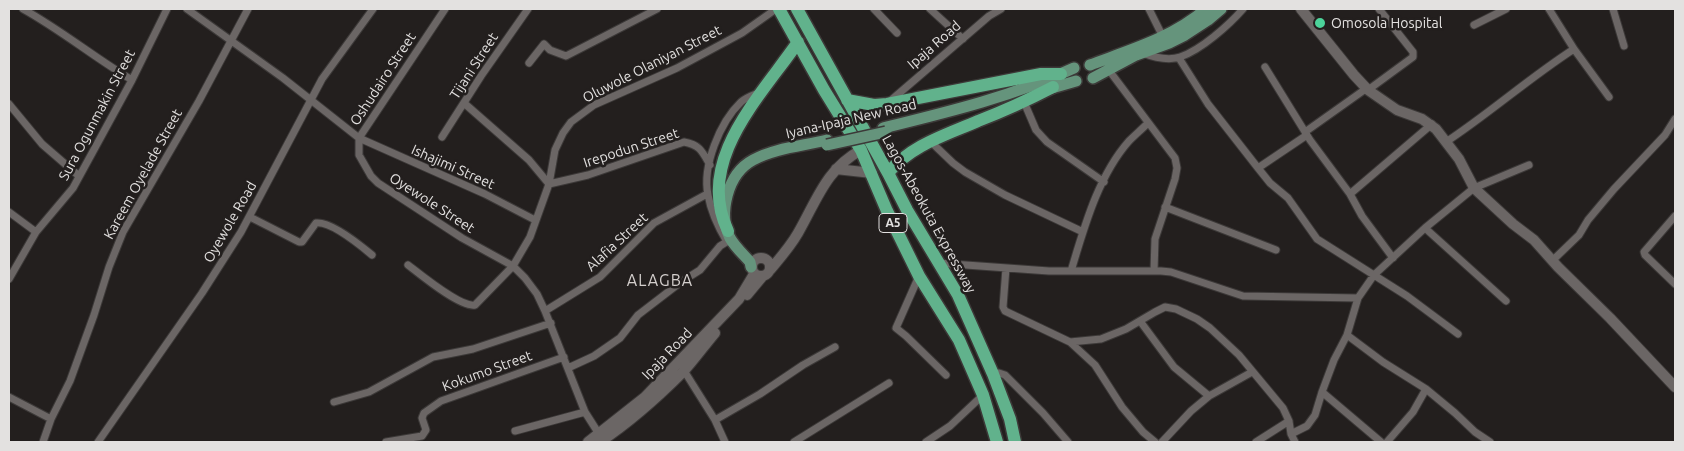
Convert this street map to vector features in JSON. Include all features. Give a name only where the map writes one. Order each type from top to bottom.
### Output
[{"type":"highway","name":"Lagos-Abeokuta Expressway","points":[[778,9],[861,150],[887,211],[919,276],[959,340],[983,395],[997,442]]},
{"type":"highway","name":"Lagos-Abeokuta Expressway","points":[[797,9],[888,173],[906,210],[958,296],[993,374],[1010,419],[1015,442]]},
{"type":"highway","points":[[729,237],[719,211],[717,192],[719,174],[734,134],[761,91],[798,42]]},
{"type":"highway","points":[[847,100],[874,105],[886,104],[1041,74],[1061,74]]},
{"type":"highway","points":[[888,173],[906,156],[930,141],[1053,88]]},
{"type":"main road","points":[[1206,9],[1163,37],[1090,65],[1080,64],[1074,68],[1073,75],[1076,81],[1087,83],[1108,69],[1142,53],[1170,43],[1208,20],[1221,9]]},
{"type":"main road","points":[[1090,65],[1093,71],[1093,78]]},
{"type":"main road","name":"Iyana-Ipaja New Road","points":[[885,130],[984,102],[1041,83],[1074,68]]},
{"type":"main road","name":"Iyana-Ipaja New Road","points":[[729,237],[725,211],[727,194],[731,184],[744,166],[752,160],[772,152],[937,120],[1076,81]]},
{"type":"main road","name":"Iyana-Ipaja New Road","points":[[760,268],[735,233],[731,216],[732,204],[739,185],[754,167],[767,160],[827,142]]},
{"type":"main road","points":[[729,237],[750,262],[760,268]]},
{"type":"street","points":[[23,9],[132,80]]},
{"type":"street","name":"Sura Ogunmakin Street","points":[[9,279],[36,232],[73,188],[132,80],[167,9]]},
{"type":"street","points":[[187,9],[232,40],[359,138]]},
{"type":"street","name":"Kareem Oyelade Street","points":[[43,442],[51,420],[70,381],[122,232],[199,101],[248,9]]},
{"type":"street","name":"Oyewole Road","points":[[98,442],[202,293],[250,217],[310,99],[326,73],[373,9]]},
{"type":"street","name":"Oshudairo Street","points":[[359,138],[445,9]]},
{"type":"street","name":"Tijani Street","points":[[442,138],[480,76],[528,9]]},
{"type":"street","points":[[529,63],[544,44],[550,50],[566,56],[657,9]]},
{"type":"street","name":"Oluwole Olaniyan Street","points":[[408,265],[434,285],[468,305],[475,305],[513,266],[530,237],[549,184],[555,150],[562,133],[571,122],[594,105],[677,68],[742,32],[778,9]]},
{"type":"street","points":[[874,9],[897,33]]},
{"type":"street","points":[[930,9],[962,39]]},
{"type":"street","name":"Ipaja Road","points":[[886,104],[989,16],[1001,9]]},
{"type":"street","points":[[1150,9],[1163,37]]},
{"type":"street","points":[[1142,53],[1156,58],[1179,58],[1209,40],[1243,9]]},
{"type":"street","points":[[1300,9],[1368,89],[1397,110],[1432,124],[1459,160],[1474,188],[1513,224],[1534,240],[1552,261],[1610,318],[1675,387]]},
{"type":"street","points":[[1258,168],[1413,57],[1413,52],[1379,9]]},
{"type":"street","points":[[1474,25],[1506,9]]},
{"type":"street","points":[[1549,9],[1574,49],[1609,97]]},
{"type":"street","points":[[1613,9],[1624,46]]},
{"type":"street","points":[[1446,142],[1473,124],[1550,64],[1574,49]]},
{"type":"street","points":[[1179,58],[1208,104],[1270,183],[1288,198],[1317,239],[1421,306],[1458,334]]},
{"type":"street","points":[[1265,67],[1306,134],[1350,194],[1362,216],[1393,258]]},
{"type":"street","points":[[1108,69],[1174,158],[1177,168],[1176,179],[1155,239],[1154,271]]},
{"type":"street","points":[[568,368],[594,356],[620,338],[638,315],[700,270],[729,237],[718,228],[707,194],[713,149],[727,119],[742,100],[761,91]]},
{"type":"street","points":[[1024,102],[1036,130],[1047,142],[1104,182]]},
{"type":"street","points":[[464,103],[529,160],[549,184]]},
{"type":"street","points":[[9,104],[42,144],[79,176]]},
{"type":"street","points":[[1552,261],[1579,235],[1588,220],[1614,189],[1665,135],[1675,119]]},
{"type":"street","points":[[1071,271],[1088,216],[1110,169],[1128,142],[1148,123]]},
{"type":"street","points":[[1350,194],[1432,124]]},
{"type":"street","name":"Ishajimi Street","points":[[359,138],[485,194],[535,220]]},
{"type":"street","name":"Oyewole Street","points":[[359,138],[359,155],[378,182],[462,238],[513,266],[531,285],[551,323],[585,412],[600,438]]},
{"type":"street","points":[[930,141],[965,172],[1005,195],[1083,232]]},
{"type":"street","name":"Irepodun Street","points":[[549,184],[588,175],[684,142],[693,144],[700,149],[710,165]]},
{"type":"street","name":"Ipaja Road","points":[[588,442],[600,438],[639,412],[739,299],[760,268],[786,251],[800,230],[816,197],[836,169],[847,158],[861,150]]},
{"type":"street","points":[[1291,434],[1307,426],[1315,415],[1334,360],[1347,335],[1358,298],[1374,275],[1425,228],[1474,188],[1529,165]]},
{"type":"street","points":[[836,169],[872,173]]},
{"type":"street","name":"Alafia Street","points":[[545,311],[594,281],[654,223],[707,194]]},
{"type":"street","points":[[1165,207],[1276,250]]},
{"type":"street","points":[[9,212],[36,232]]},
{"type":"street","points":[[1675,216],[1644,252],[1675,284]]},
{"type":"street","points":[[250,217],[299,242],[302,242],[316,223],[327,223],[355,241],[372,255]]},
{"type":"street","points":[[1425,228],[1506,301]]},
{"type":"street","points":[[938,262],[1071,271],[1171,272],[1243,296],[1358,298]]},
{"type":"street","points":[[1006,268],[1003,308],[1005,311],[1070,342],[1094,365],[1122,407],[1143,432],[1155,442]]},
{"type":"street","points":[[919,276],[896,328],[946,375]]},
{"type":"street","points":[[1070,342],[1102,339],[1155,312],[1165,308],[1176,309],[1197,319],[1227,342],[1279,403],[1289,421],[1291,434],[1295,442]]},
{"type":"street","points":[[1140,321],[1174,367],[1209,396]]},
{"type":"street","points":[[334,402],[369,392],[434,357],[473,349],[551,323]]},
{"type":"street","points":[[1347,335],[1383,362],[1426,390],[1475,432],[1490,442]]},
{"type":"street","points":[[715,420],[835,347]]},
{"type":"street","name":"Kokumo Street","points":[[386,442],[422,436],[426,430],[422,418],[424,413],[441,401],[564,357]]},
{"type":"street","points":[[681,366],[715,420],[725,442]]},
{"type":"street","points":[[1162,442],[1191,411],[1209,396],[1252,372]]},
{"type":"street","points":[[993,374],[1005,375],[1043,412],[1068,442]]},
{"type":"street","points":[[794,442],[889,383]]},
{"type":"street","points":[[1387,442],[1413,412],[1426,390]]},
{"type":"street","points":[[1322,392],[1381,442]]},
{"type":"street","points":[[926,442],[950,426],[983,395]]},
{"type":"street","points":[[9,397],[51,420]]},
{"type":"street","points":[[514,431],[585,412]]},
{"type":"street","points":[[1256,442],[1289,421]]},
{"type":"place","name":"Omosola Hospital","points":[[1320,23]]},
{"type":"district","name":"ALAGBA","points":[[660,281]]}]
